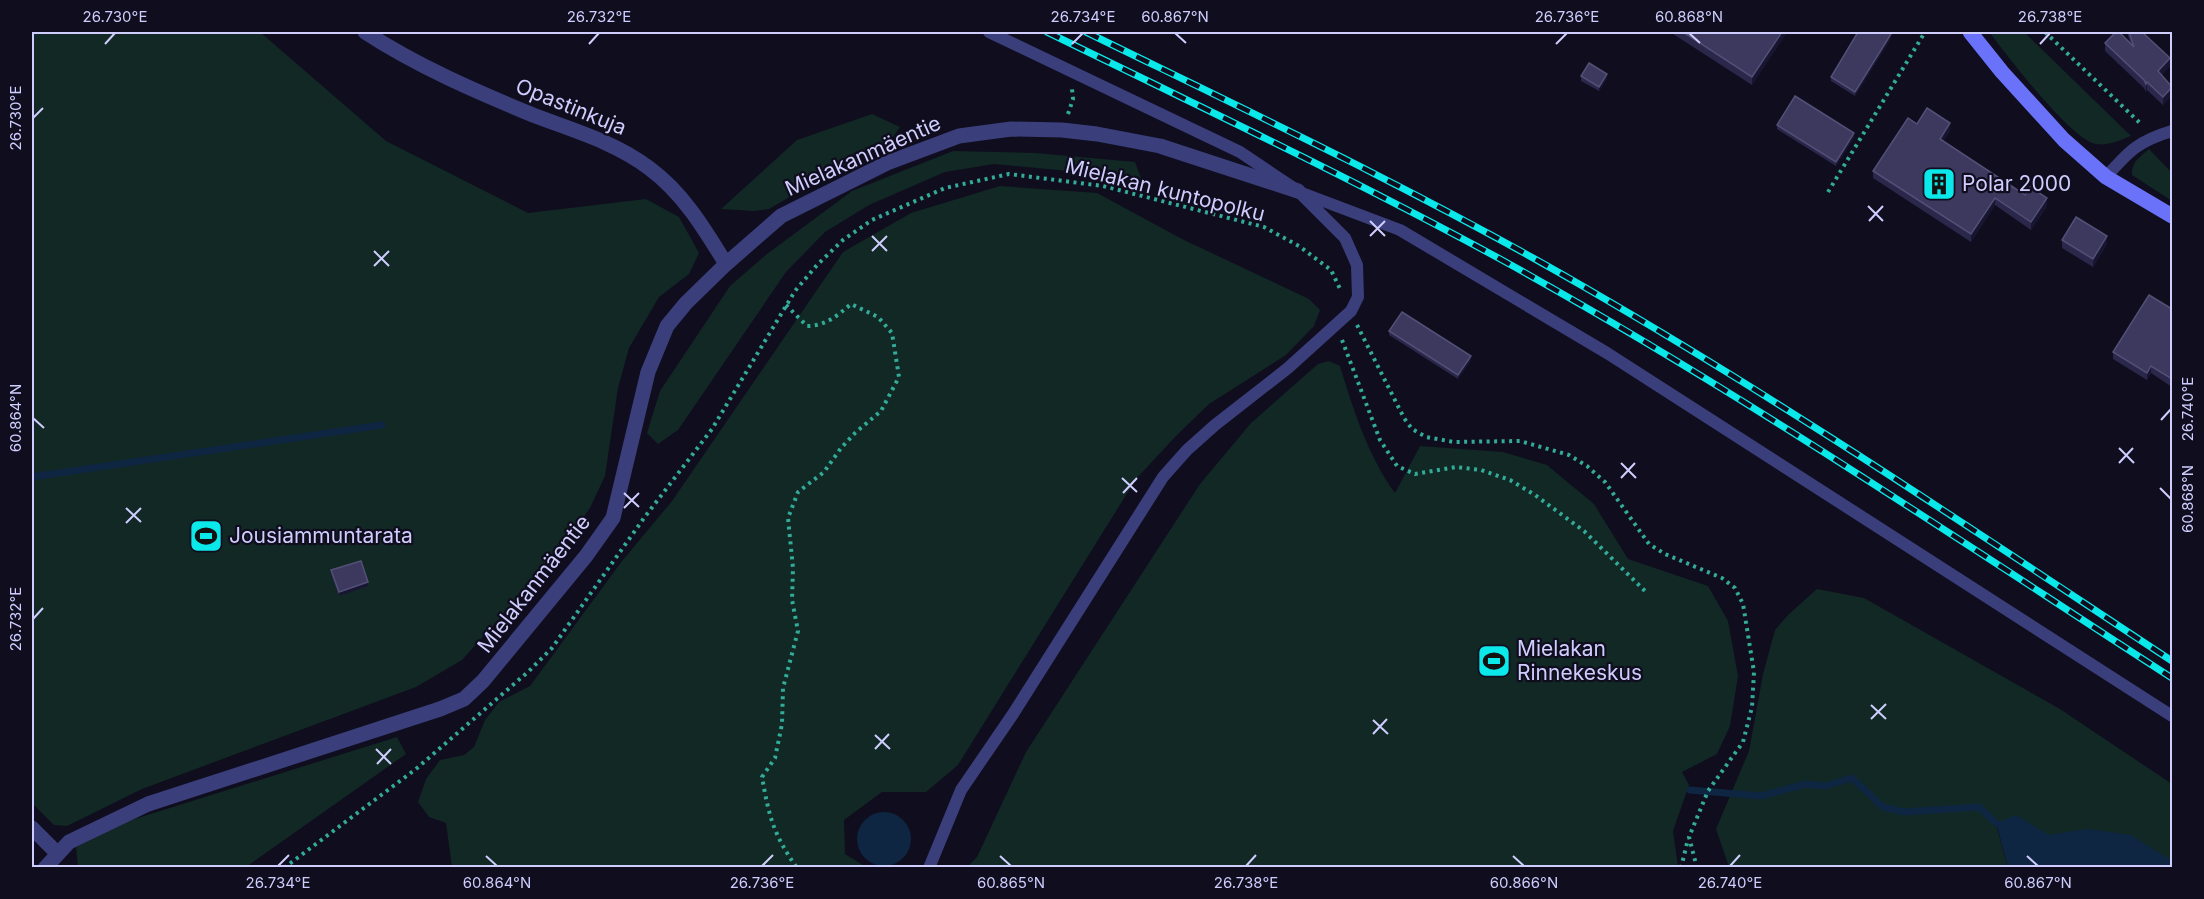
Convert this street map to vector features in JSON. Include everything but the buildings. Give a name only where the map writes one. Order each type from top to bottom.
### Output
[{"type":"street","name":"Opastinkuja","points":[[365,32],[399,54],[501,102],[626,152],[651,169],[698,217],[726,264]]},
{"type":"street","points":[[1970,32],[2002,72],[2064,140],[2106,177],[2172,216]]},
{"type":"street","name":"Mielakanmäentie","points":[[45,867],[69,842],[148,804],[440,709],[464,699],[483,681],[533,622],[613,518],[648,372],[667,326],[686,303],[726,264],[782,216],[887,164],[959,136],[1011,129],[1062,130],[1161,146],[1298,191]]},
{"type":"street","points":[[32,828],[58,854]]},
{"type":"lane","points":[[929,867],[961,790],[1013,714],[1163,477],[1194,444],[1288,368],[1335,326],[1350,311],[1358,297],[1357,265],[1345,238],[1298,191],[1240,152],[989,32]]},
{"type":"lane","points":[[2106,177],[2131,149],[2153,136],[2172,131]]},
{"type":"lane","points":[[1298,191],[1400,230],[1598,348],[2172,716]]},
{"type":"path","points":[[1828,192],[1925,32]]},
{"type":"path","points":[[2045,32],[2153,136]]},
{"type":"path","points":[[1062,130],[1073,99],[1070,70]]},
{"type":"path","name":"Mielakan kuntopolku","points":[[284,867],[416,769],[529,671],[552,648],[644,518],[711,429],[795,291],[843,240],[872,220],[945,188],[1009,174],[1103,186],[1264,227],[1299,246],[1331,270],[1404,418],[1412,429],[1426,437],[1454,442],[1520,441],[1569,455],[1587,466],[1605,482],[1649,544],[1665,554],[1722,578],[1735,588],[1743,604],[1754,672],[1752,707],[1743,742],[1708,791],[1689,837]]},
{"type":"path","points":[[786,305],[807,326],[819,326],[839,315],[851,304],[878,317],[892,333],[899,377],[881,411],[855,433],[824,472],[798,492],[788,518],[793,568],[792,600],[798,631],[783,688],[782,724],[775,758],[762,777],[770,820],[783,848],[796,867]]},
{"type":"path","points":[[1335,326],[1380,440],[1397,466],[1415,474],[1456,467],[1481,470],[1510,480],[1535,495],[1584,531],[1646,592]]},
{"type":"path","points":[[1681,867],[1689,837]]},
{"type":"path","points":[[1689,837],[1697,867]]},
{"type":"green space","points":[[32,32],[260,32],[386,141],[528,213],[646,199],[679,217],[699,253],[689,274],[659,297],[629,348],[618,388],[605,476],[590,508],[553,559],[462,660],[416,687],[142,789],[67,826],[54,825],[32,803]]},
{"type":"green space","points":[[1989,32],[2024,32],[2131,136],[2105,144],[2096,144],[2085,139],[2039,95]]},
{"type":"green space","points":[[872,114],[900,127],[894,136],[769,209],[754,211],[721,209],[797,140]]},
{"type":"green space","points":[[2149,149],[2172,173],[2172,201],[2132,175],[2135,163]]},
{"type":"green space","points":[[953,151],[1036,153],[1135,162],[1141,178],[994,164],[945,172],[869,205],[825,232],[786,272],[678,430],[658,444],[647,433],[660,391],[730,286],[767,254],[852,191]]},
{"type":"green space","points":[[1000,186],[1097,193],[1182,239],[1309,299],[1320,310],[1314,326],[1286,355],[1209,404],[1136,479],[958,765],[926,792],[882,792],[844,820],[845,854],[866,867],[452,867],[446,823],[429,817],[418,802],[426,779],[440,760],[464,755],[474,747],[485,720],[499,702],[530,686],[622,561],[672,501],[843,252],[911,213]]},
{"type":"green space","name":"Mielakan Rinnekeskus","points":[[1329,361],[1340,366],[1369,448],[1395,493],[1420,446],[1503,452],[1547,465],[1594,504],[1628,559],[1708,586],[1728,621],[1738,676],[1730,726],[1717,754],[1682,772],[1689,785],[1673,831],[1678,867],[967,867],[977,857],[1026,752],[1200,484],[1251,423],[1318,364]]},
{"type":"green space","points":[[1817,589],[1864,598],[2060,709],[2172,784],[2172,867],[2155,868],[1996,824],[2008,868],[1729,867],[1716,829],[1749,751],[1763,674],[1775,630]]},
{"type":"green space","points":[[397,737],[406,754],[246,867],[78,867],[76,847],[125,822]]},
{"type":"water","points":[[884,812],[894,814],[903,820],[909,829],[911,839],[909,849],[903,858],[894,864],[884,866],[874,864],[865,858],[859,849],[857,839],[859,829],[865,820],[874,814]]},
{"type":"water","points":[[2016,815],[2049,835],[2087,829],[2131,835],[2172,861],[2172,867],[2008,867],[1996,823]]},
{"type":"waterway","points":[[32,477],[382,425]]},
{"type":"waterway","points":[[1690,790],[1761,796],[1806,784],[1825,786],[1852,778],[1883,807],[1904,812],[1979,807],[1996,823]]},
{"type":"railway","points":[[1047,32],[1276,143],[1502,260],[1588,309],[1841,463],[2172,678]]},
{"type":"railway","points":[[1086,32],[1401,187],[1586,288],[1809,424],[2172,661]]},
{"type":"place","name":"Polar 2000","points":[[1939,184]]},
{"type":"place","name":"Jousiammuntarata","points":[[206,536]]},
{"type":"place","name":"Mielakan Rinnekeskus","points":[[1494,661]]}]
